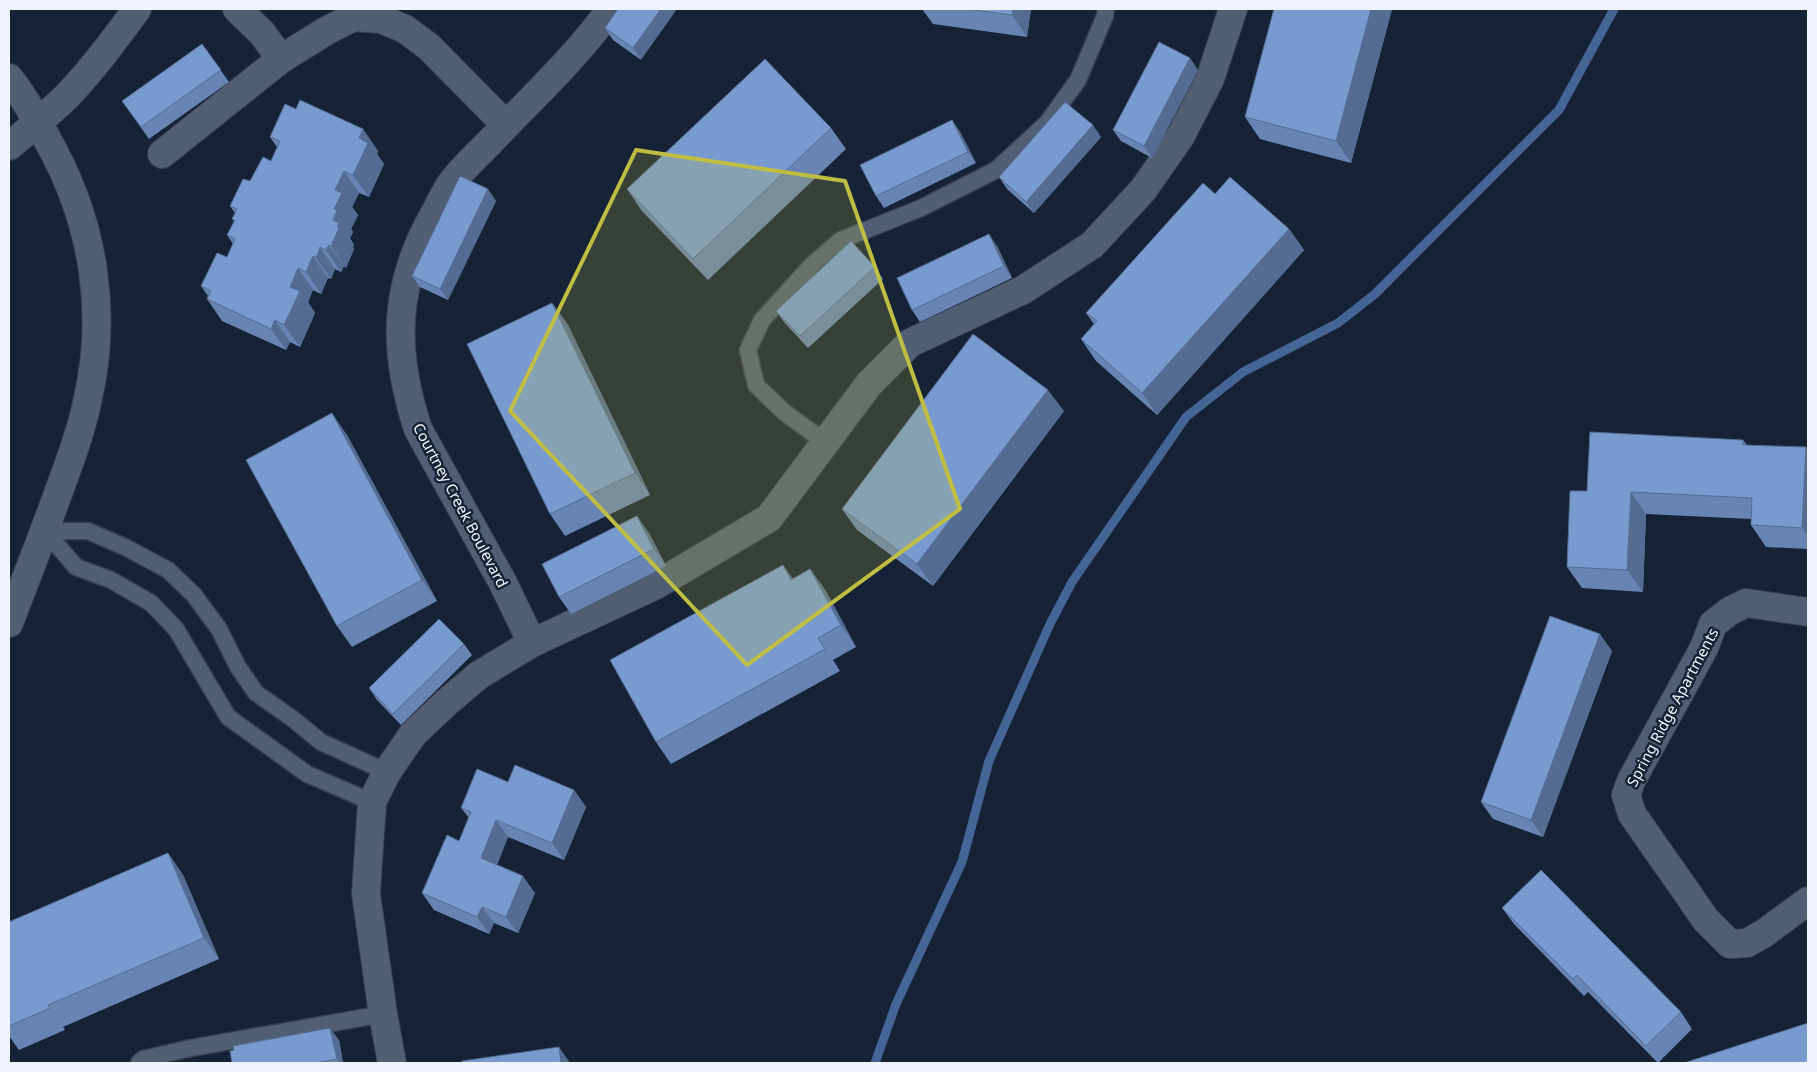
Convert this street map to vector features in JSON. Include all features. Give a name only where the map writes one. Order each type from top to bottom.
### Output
[{"type":"street","points":[[9,146],[68,95],[137,9]]},
{"type":"street","points":[[237,9],[262,33],[281,59]]},
{"type":"street","name":"Courtney Creek Boulevard","points":[[532,643],[503,583],[418,429],[410,405],[402,362],[400,313],[408,272],[427,225],[452,182],[591,36],[612,9]]},
{"type":"street","points":[[392,1063],[382,1014],[366,894],[372,802],[387,772],[413,734],[479,675],[532,643],[656,584],[769,518],[870,384],[910,342],[1023,290],[1092,244],[1143,190],[1180,137],[1210,79],[1233,9]]},
{"type":"street","points":[[162,154],[281,59],[326,31],[353,17],[381,19],[405,29],[429,47],[506,125]]},
{"type":"street","points":[[9,78],[38,122],[68,178],[85,228],[92,262],[96,323],[95,357],[88,398],[75,448],[9,623]]},
{"type":"street","name":"Spring Ridge Apartments","points":[[1808,612],[1746,604],[1730,610],[1713,624],[1704,648],[1631,780],[1626,795],[1632,814],[1706,920],[1730,944],[1747,943],[1763,934],[1808,901]]},
{"type":"lane","points":[[825,442],[784,412],[756,385],[748,350],[762,320],[813,264],[841,240],[921,208],[996,170],[1047,123],[1078,80],[1105,16],[1106,9]]},
{"type":"lane","points":[[45,530],[88,530],[168,570],[194,595],[218,629],[238,667],[256,694],[321,742],[387,772]]},
{"type":"lane","points":[[45,530],[76,567],[112,580],[151,602],[176,629],[228,716],[308,774],[372,802]]},
{"type":"lane","points":[[139,1063],[143,1059],[191,1048],[382,1014]]},
{"type":"highlighted area","points":[[636,150],[845,181],[960,509],[747,665],[510,411]]},
{"type":"building","points":[[618,9],[661,9],[633,48],[605,28]]},
{"type":"building","points":[[966,9],[1013,9],[1012,15]]},
{"type":"building","points":[[1274,9],[1371,9],[1336,141],[1245,117]]},
{"type":"building","points":[[1159,42],[1190,58],[1144,146],[1113,130]]},
{"type":"building","points":[[202,44],[221,70],[141,127],[122,101]]},
{"type":"building","points":[[765,59],[831,128],[693,259],[627,189]]},
{"type":"building","points":[[300,100],[363,129],[359,138],[368,143],[353,175],[344,171],[335,190],[342,193],[334,209],[337,210],[333,220],[339,223],[337,226],[339,228],[331,246],[329,245],[326,250],[320,247],[316,258],[313,256],[306,272],[298,268],[290,287],[300,291],[284,325],[275,320],[271,329],[207,299],[211,291],[201,286],[217,253],[227,257],[235,239],[227,235],[235,220],[232,219],[237,209],[230,206],[243,179],[250,181],[263,157],[271,161],[280,141],[270,137],[285,104],[296,109]]},
{"type":"building","points":[[1065,102],[1093,125],[1026,202],[999,177]]},
{"type":"building","points":[[952,120],[968,152],[876,196],[860,165]]},
{"type":"building","points":[[460,176],[488,189],[440,289],[412,276]]},
{"type":"building","points":[[1230,177],[1289,229],[1142,393],[1081,339],[1097,321],[1086,313],[1203,183],[1215,194]]},
{"type":"building","points":[[989,234],[1004,266],[912,310],[897,278]]},
{"type":"building","points":[[851,241],[875,267],[800,336],[776,311]]},
{"type":"building","points":[[552,303],[635,473],[550,514],[467,344]]},
{"type":"building","points":[[973,334],[1048,390],[917,564],[842,509]]},
{"type":"building","points":[[332,413],[422,580],[337,626],[246,460]]},
{"type":"building","points":[[1590,432],[1743,440],[1743,445],[1806,447],[1802,528],[1751,525],[1752,498],[1631,492],[1627,570],[1567,567],[1570,491],[1587,491]]},
{"type":"building","points":[[637,516],[654,549],[559,597],[542,564]]},
{"type":"building","points":[[783,565],[791,580],[810,569],[841,625],[818,638],[825,649],[656,742],[610,660]]},
{"type":"building","points":[[1550,616],[1600,634],[1531,820],[1481,802]]},
{"type":"building","points":[[439,619],[464,644],[393,714],[369,688]]},
{"type":"building","points":[[515,765],[574,790],[552,843],[496,820],[481,858],[523,876],[506,917],[482,907],[477,917],[422,893],[447,835],[459,841],[471,812],[461,808],[477,769],[508,782]]},
{"type":"building","points":[[168,853],[204,938],[48,1005],[50,1008],[9,1026],[9,922]]},
{"type":"building","points":[[1541,870],[1681,1012],[1646,1046],[1577,975],[1573,979],[1502,908]]},
{"type":"building","points":[[1808,1023],[1808,1063],[1687,1062]]},
{"type":"building","points":[[330,1028],[337,1059],[316,1063],[232,1063],[230,1051],[234,1050],[233,1046]]},
{"type":"building","points":[[559,1047],[561,1063],[462,1063],[462,1061]]},
{"type":"waterway","points":[[875,1063],[896,1004],[962,862],[989,761],[1050,624],[1072,582],[1186,417],[1243,372],[1338,323],[1375,294],[1559,110],[1614,9]]}]
